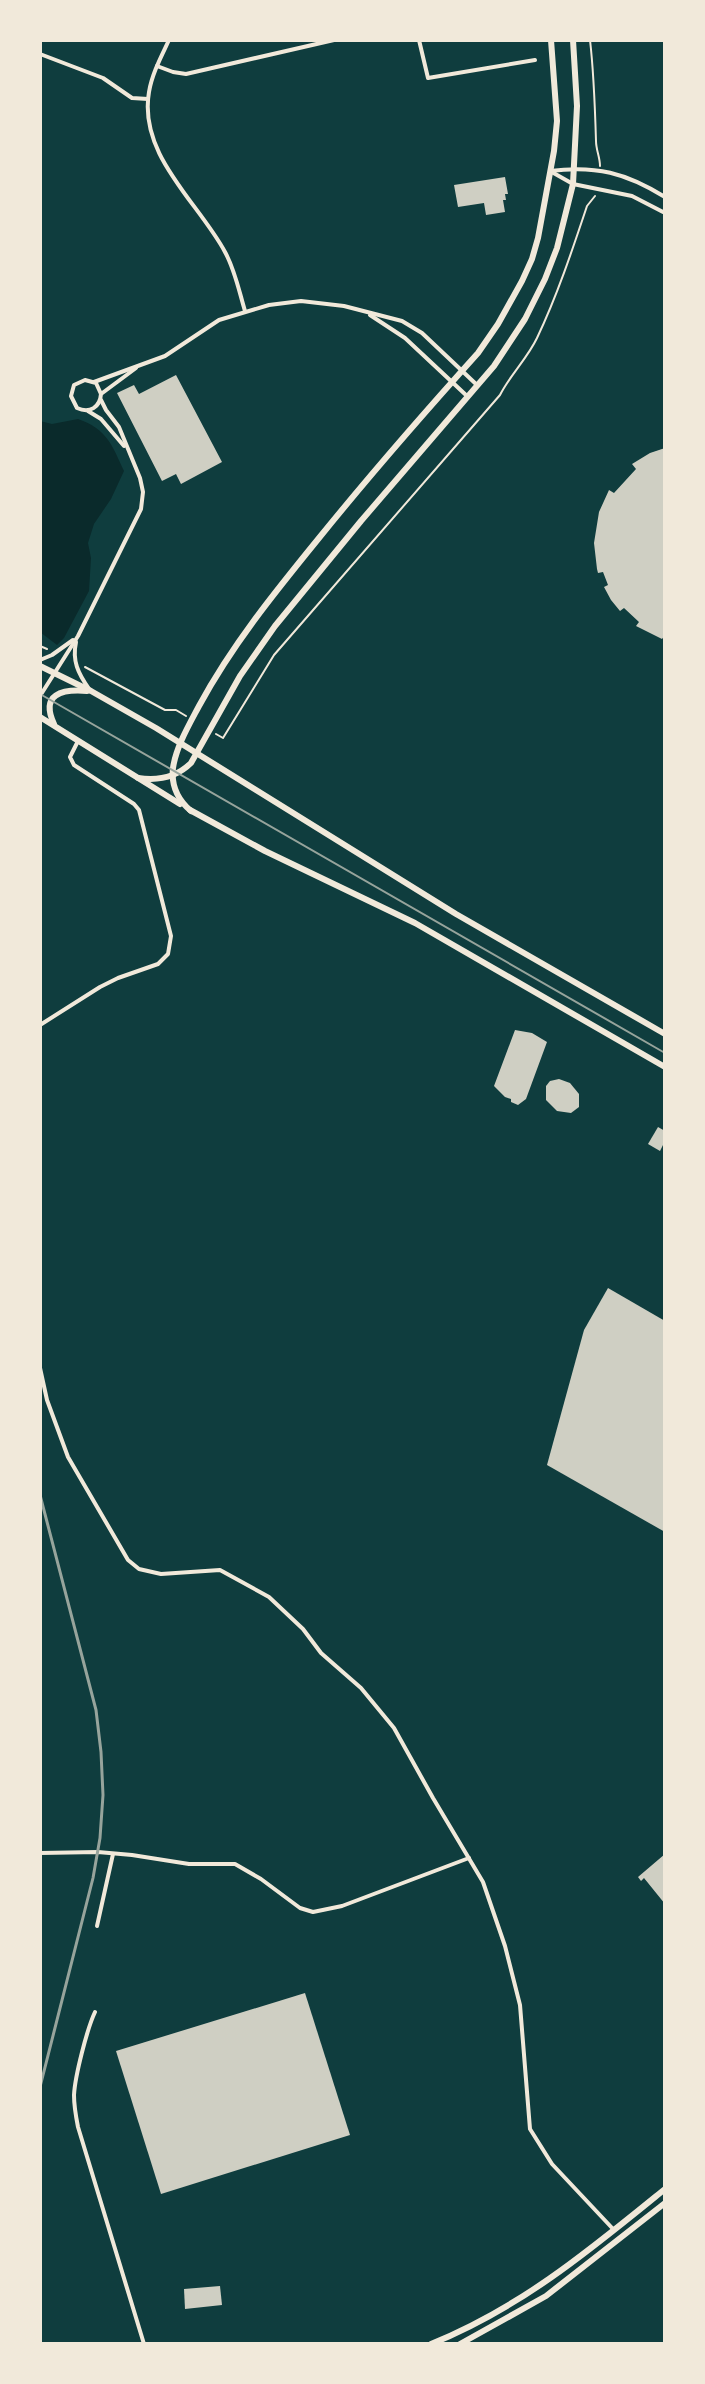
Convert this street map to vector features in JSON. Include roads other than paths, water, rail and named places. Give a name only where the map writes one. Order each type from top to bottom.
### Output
[{"type":"main road","points":[[191,811],[178,797],[174,765],[181,743],[212,682],[260,610],[484,345],[530,266],[538,238],[557,121],[551,40]]},
{"type":"main road","points":[[138,778],[173,776],[187,767],[240,676],[275,626],[514,337],[545,279],[560,239],[573,184],[577,90],[573,40]]},
{"type":"main road","points":[[40,663],[181,743],[456,914],[665,1034]]},
{"type":"main road","points":[[54,726],[49,707],[56,694],[72,689],[91,691]]},
{"type":"main road","points":[[40,717],[191,811],[265,851],[402,916],[665,1067]]},
{"type":"main road","points":[[431,2344],[476,2324],[526,2296],[665,2189]]},
{"type":"main road","points":[[460,2344],[546,2296],[665,2203]]},
{"type":"street","points":[[169,40],[157,66],[148,99],[149,120],[157,145],[177,182],[225,252],[245,311]]},
{"type":"street","points":[[157,66],[186,74],[334,40]]},
{"type":"street","points":[[419,40],[428,78],[535,60]]},
{"type":"street","points":[[40,54],[103,78],[132,98],[148,99]]},
{"type":"street","points":[[550,171],[588,168],[626,177],[665,197]]},
{"type":"street","points":[[550,171],[573,184],[632,196],[665,213]]},
{"type":"street","points":[[128,451],[101,419],[77,408],[72,402],[74,385],[85,380],[94,382],[138,366],[174,350],[219,320],[269,305],[301,301],[330,303],[389,316],[413,327],[477,385]]},
{"type":"street","points":[[365,311],[405,338],[468,396]]},
{"type":"street","points":[[88,411],[138,366]]},
{"type":"street","points":[[40,696],[78,636],[141,509],[141,481],[119,427],[94,382]]},
{"type":"street","points":[[40,663],[78,636]]},
{"type":"street","points":[[78,636],[75,662],[91,691]]},
{"type":"street","points":[[40,1025],[100,987],[158,964],[171,947],[139,810],[74,765],[70,757],[78,741]]},
{"type":"street","points":[[40,1368],[47,1400],[68,1457],[128,1560],[139,1569],[161,1574],[220,1570],[269,1597],[286,1611],[321,1653],[382,1710],[394,1728],[483,1882],[505,1946],[520,2005],[530,2129],[552,2164],[614,2230]]},
{"type":"street","points":[[40,1853],[113,1854],[189,1864],[235,1864],[300,1908],[313,1912],[342,1906],[469,1858]]},
{"type":"street","points":[[97,1926],[113,1854]]},
{"type":"street","points":[[95,2012],[74,2090],[78,2127],[143,2344]]},
{"type":"water","points":[[78,419],[102,433],[124,471],[111,499],[94,524],[88,543],[91,558],[89,591],[64,638],[57,645],[40,632],[40,421],[52,424]]},
{"type":"tram line","points":[[40,694],[665,1053]]},
{"type":"railway","points":[[40,1495],[96,1710],[103,1795],[93,1878],[40,2087]]}]
